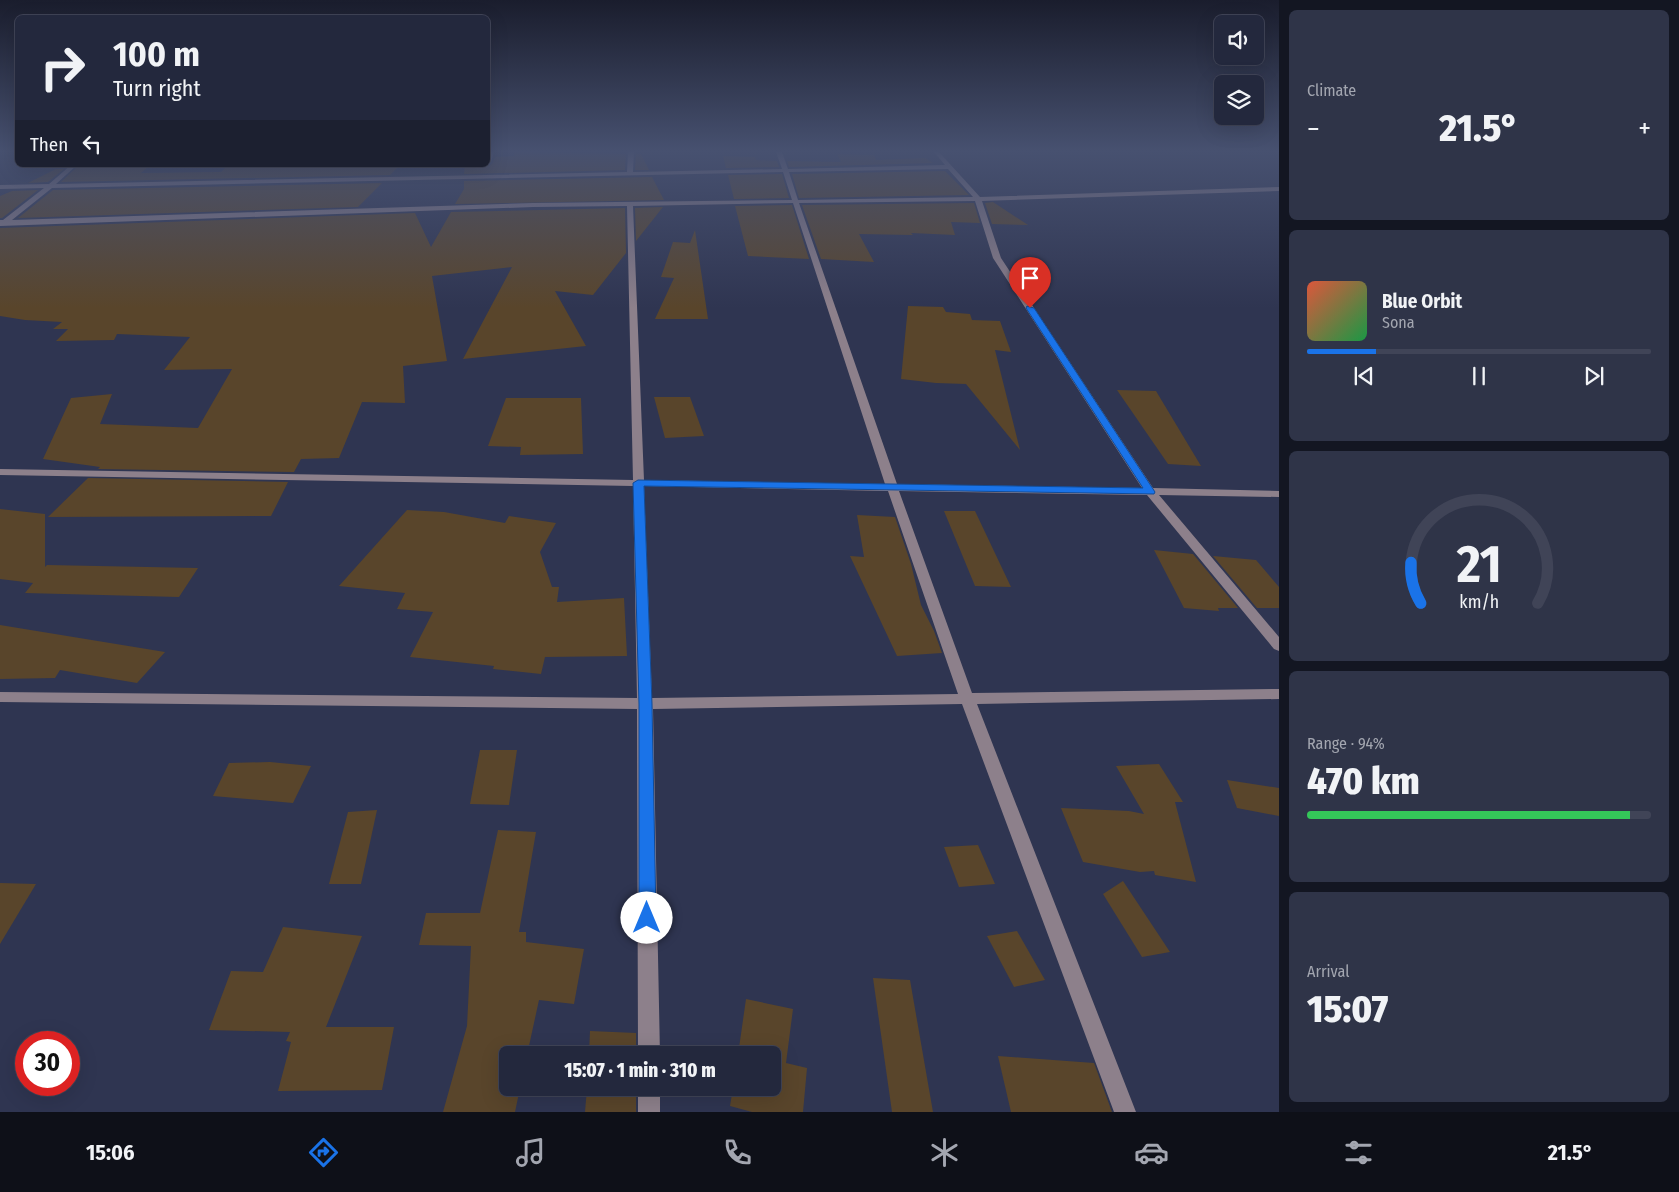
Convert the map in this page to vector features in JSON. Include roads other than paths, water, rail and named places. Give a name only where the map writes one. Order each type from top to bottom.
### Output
[{"type":"street","points":[[1,223],[26,204]]},
{"type":"street","points":[[630,204],[645,704],[648,1046]]},
{"type":"street","points":[[1,223],[533,205],[639,204]]},
{"type":"street","points":[[796,204],[892,487],[967,699],[1125,1112]]},
{"type":"street","points":[[980,204],[997,258],[1150,492],[1279,646]]},
{"type":"street","points":[[0,472],[1279,494]]},
{"type":"street","points":[[0,697],[645,704],[1279,694]]},
{"type":"street","points":[[649,1096],[649,1112]]}]
